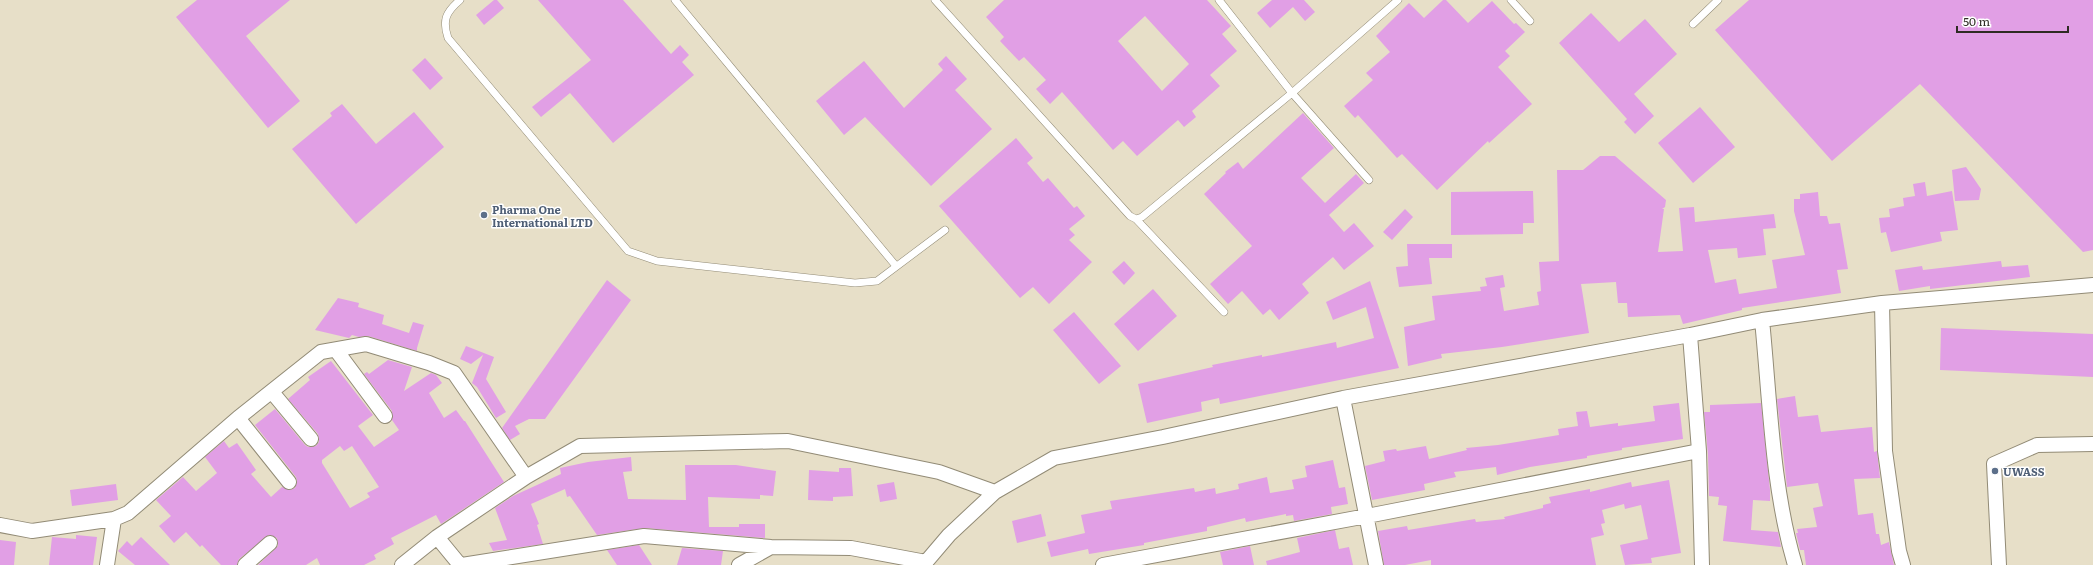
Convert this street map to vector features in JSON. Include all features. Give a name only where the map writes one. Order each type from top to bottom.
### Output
[{"type":"street","points":[[437,537],[461,565],[644,536],[771,547],[850,548],[930,563],[949,535],[995,492],[1054,458],[1163,437],[1343,398],[1690,335],[1762,320],[1882,303],[2093,285]]},
{"type":"street","points":[[1882,303],[1884,451],[1899,551],[1903,565]]},
{"type":"street","points":[[1762,320],[1778,492],[1786,537],[1795,565]]},
{"type":"street","points":[[1690,335],[1699,451],[1698,564]]},
{"type":"street","points":[[0,525],[32,531],[114,519],[128,513],[238,418],[321,352],[366,344],[429,363],[454,373],[526,477]]},
{"type":"street","points":[[336,350],[385,416]]},
{"type":"street","points":[[272,392],[311,439]]},
{"type":"street","points":[[1343,398],[1376,565]]},
{"type":"street","points":[[238,418],[290,482]]},
{"type":"street","points":[[402,565],[437,537],[526,477],[580,446],[788,441],[939,472],[995,492]]},
{"type":"street","points":[[1999,565],[1994,464],[2038,445],[2093,444]]},
{"type":"street","points":[[1103,565],[1367,516],[1699,451]]},
{"type":"street","points":[[107,565],[114,519]]},
{"type":"street","points":[[245,565],[270,543]]},
{"type":"street","points":[[740,565],[771,547]]},
{"type":"lane","points":[[460,0],[448,10],[444,27],[448,38],[628,250],[657,261],[855,283],[877,281],[945,230]]},
{"type":"lane","points":[[675,0],[896,266]]},
{"type":"lane","points":[[935,0],[1130,216],[1136,219],[1224,312]]},
{"type":"lane","points":[[1219,0],[1292,94],[1369,180]]},
{"type":"lane","points":[[1136,219],[1142,218],[1292,94],[1398,0]]},
{"type":"lane","points":[[1511,0],[1530,21]]},
{"type":"lane","points":[[1693,24],[1718,0]]},
{"type":"building","points":[[197,0],[290,0],[246,36],[300,101],[268,128],[176,17]]},
{"type":"building","points":[[494,0],[497,0],[504,8],[484,25],[476,15]]},
{"type":"building","points":[[538,0],[623,0],[671,54],[680,45],[689,55],[682,62],[694,75],[613,143],[570,93],[541,117],[532,107],[591,60]]},
{"type":"building","points":[[1004,0],[1207,0],[1231,26],[1222,34],[1237,51],[1210,75],[1220,86],[1192,111],[1196,117],[1184,127],[1178,120],[1137,156],[1123,141],[1113,150],[1062,92],[1050,104],[1036,89],[1046,80],[1024,57],[1019,61],[1000,41],[1004,37],[986,17]],"holes":[[[1145,16],[1189,64],[1162,91],[1118,41]]]},
{"type":"building","points":[[1272,0],[1304,0],[1315,12],[1305,21],[1293,7],[1270,28],[1257,13]]},
{"type":"building","points":[[1443,0],[1446,0],[1468,23],[1492,1],[1514,24],[1516,23],[1525,32],[1505,51],[1510,56],[1498,67],[1532,104],[1489,143],[1488,141],[1437,190],[1402,154],[1397,158],[1358,115],[1355,118],[1344,106],[1373,80],[1366,73],[1390,52],[1376,36],[1409,3],[1424,18]]},
{"type":"building","points":[[1749,0],[2093,0],[2093,250],[2083,252],[1920,84],[1832,161],[1715,30]]},
{"type":"building","points":[[1591,13],[1619,42],[1645,19],[1677,54],[1634,94],[1654,116],[1635,134],[1624,122],[1627,119],[1559,43]]},
{"type":"building","points":[[946,56],[967,79],[955,90],[992,129],[931,186],[865,117],[844,135],[816,101],[864,61],[904,108],[943,70],[938,64]]},
{"type":"building","points":[[425,58],[443,78],[430,90],[412,70]]},
{"type":"building","points":[[342,104],[376,144],[414,112],[444,147],[356,224],[292,149],[332,116],[330,113]]},
{"type":"building","points":[[1700,107],[1735,147],[1693,183],[1658,143]]},
{"type":"building","points":[[1303,113],[1334,148],[1301,178],[1325,203],[1356,174],[1364,183],[1329,215],[1344,232],[1354,223],[1374,246],[1344,270],[1333,257],[1302,284],[1309,293],[1279,320],[1270,309],[1263,315],[1242,291],[1228,304],[1210,284],[1252,246],[1204,194],[1226,173],[1225,172],[1238,162],[1243,169]]},
{"type":"building","points":[[1016,138],[1033,158],[1027,163],[1043,182],[1048,178],[1074,208],[1077,206],[1085,216],[1069,229],[1075,235],[1069,240],[1092,262],[1049,304],[1033,287],[1020,298],[939,206]]},
{"type":"building","points":[[1600,156],[1615,156],[1666,200],[1665,207],[1662,209],[1664,209],[1658,252],[1683,251],[1679,208],[1694,207],[1695,222],[1774,214],[1776,228],[1763,229],[1766,255],[1738,258],[1737,248],[1708,250],[1715,283],[1736,279],[1739,294],[1777,288],[1772,260],[1805,255],[1794,211],[1794,199],[1800,199],[1800,194],[1818,192],[1820,216],[1827,216],[1829,224],[1840,223],[1848,269],[1837,270],[1841,293],[1742,308],[1742,310],[1683,324],[1680,315],[1628,317],[1627,303],[1618,303],[1616,282],[1581,284],[1589,333],[1502,347],[1441,354],[1442,358],[1408,366],[1404,327],[1435,320],[1432,296],[1481,291],[1480,287],[1487,286],[1485,278],[1503,275],[1505,287],[1500,288],[1504,311],[1539,305],[1537,292],[1541,291],[1539,262],[1559,261],[1557,170],[1583,170]]},
{"type":"building","points":[[1966,167],[1981,189],[1979,200],[1955,201],[1952,170]]},
{"type":"building","points":[[1925,182],[1927,196],[1952,191],[1958,230],[1940,232],[1942,241],[1891,252],[1886,232],[1881,233],[1879,218],[1890,217],[1889,209],[1904,206],[1903,198],[1915,196],[1913,184]]},
{"type":"building","points":[[1533,191],[1534,223],[1523,223],[1523,234],[1451,235],[1451,192]]},
{"type":"building","points":[[1405,209],[1413,217],[1392,240],[1383,232]]},
{"type":"building","points":[[1407,244],[1452,244],[1452,258],[1429,258],[1432,284],[1399,287],[1396,267],[1408,266]]},
{"type":"building","points":[[1124,261],[1135,273],[1124,285],[1112,272]]},
{"type":"building","points":[[2001,261],[2002,267],[2028,265],[2030,277],[1930,289],[1930,286],[1899,291],[1895,270],[1922,266],[1923,270]]},
{"type":"building","points":[[607,280],[631,300],[545,419],[529,419],[515,426],[520,434],[510,440],[502,428]]},
{"type":"building","points":[[1370,281],[1399,368],[1220,404],[1219,398],[1201,402],[1202,411],[1147,423],[1138,384],[1213,367],[1212,365],[1262,355],[1262,357],[1336,342],[1337,348],[1374,338],[1366,307],[1333,320],[1326,302]]},
{"type":"building","points":[[1153,289],[1177,316],[1138,351],[1114,324]]},
{"type":"building","points":[[338,298],[359,303],[358,307],[384,315],[382,324],[409,333],[413,322],[424,325],[417,351],[368,336],[359,337],[352,335],[349,338],[315,330]]},
{"type":"building","points":[[1074,312],[1121,366],[1099,384],[1053,330]]},
{"type":"building","points":[[1941,328],[2093,334],[2093,377],[1940,370]]},
{"type":"building","points":[[466,346],[494,357],[486,379],[506,412],[496,418],[477,387],[472,383],[483,355],[471,364],[460,359]]},
{"type":"building","points":[[388,360],[412,367],[404,391],[431,373],[436,375],[442,383],[429,393],[444,418],[456,410],[465,421],[504,482],[441,524],[436,515],[391,538],[394,544],[374,555],[376,559],[364,565],[320,565],[317,558],[306,565],[258,565],[278,546],[277,538],[269,535],[239,559],[237,565],[221,565],[202,545],[200,547],[186,532],[174,543],[159,526],[171,516],[156,500],[183,477],[196,491],[217,473],[205,457],[224,441],[229,448],[237,443],[256,470],[251,474],[271,497],[282,487],[290,490],[295,488],[297,481],[296,477],[255,425],[275,409],[305,445],[308,447],[316,446],[319,442],[318,434],[288,399],[310,380],[308,377],[331,361],[373,415],[358,426],[374,447],[399,430],[392,420],[392,411],[364,374],[367,372],[369,374]],"holes":[[[340,446],[344,451],[352,446],[379,487],[367,493],[370,497],[350,508],[322,463],[322,460]]]},
{"type":"building","points":[[1795,396],[1798,417],[1818,415],[1821,432],[1872,427],[1874,452],[1877,451],[1880,478],[1854,479],[1858,515],[1873,513],[1876,534],[1879,534],[1881,545],[1889,542],[1894,565],[1806,565],[1804,550],[1800,550],[1796,533],[1798,533],[1797,529],[1817,527],[1813,508],[1823,506],[1818,483],[1787,487],[1777,399]]},
{"type":"building","points":[[1679,403],[1683,439],[1622,448],[1622,450],[1587,456],[1587,458],[1530,467],[1497,475],[1496,467],[1454,472],[1456,477],[1424,484],[1425,490],[1372,500],[1365,466],[1385,461],[1383,451],[1396,449],[1397,451],[1426,446],[1429,459],[1467,450],[1466,448],[1498,445],[1559,435],[1558,429],[1578,426],[1576,412],[1587,411],[1590,427],[1618,423],[1618,426],[1655,421],[1653,406]]},
{"type":"building","points":[[1761,403],[1770,501],[1753,500],[1751,530],[1778,532],[1781,547],[1723,541],[1727,506],[1718,505],[1719,497],[1709,496],[1708,455],[1704,412],[1710,412],[1710,405]]},
{"type":"building","points":[[631,457],[632,471],[623,472],[628,499],[686,500],[685,465],[736,465],[776,471],[773,496],[760,495],[760,499],[708,497],[709,527],[739,527],[739,524],[765,524],[765,538],[645,528],[597,535],[570,496],[567,497],[565,489],[531,504],[539,524],[537,525],[543,544],[493,551],[489,543],[507,540],[495,508],[513,496],[561,474],[560,468],[588,462]]},
{"type":"building","points":[[1333,460],[1339,488],[1345,487],[1348,504],[1331,507],[1332,514],[1294,521],[1293,515],[1286,516],[1286,514],[1246,522],[1245,518],[1207,527],[1207,531],[1144,543],[1144,545],[1089,554],[1088,549],[1051,557],[1047,542],[1085,533],[1081,515],[1112,509],[1110,501],[1194,488],[1195,492],[1215,488],[1216,494],[1239,489],[1238,484],[1267,477],[1270,493],[1294,489],[1292,480],[1307,477],[1305,466]]},
{"type":"building","points":[[839,468],[851,468],[853,496],[833,497],[833,501],[808,500],[809,470],[839,472]]},
{"type":"building","points":[[1669,480],[1681,553],[1651,558],[1652,563],[1625,565],[1620,545],[1648,539],[1641,505],[1625,509],[1624,504],[1602,510],[1605,523],[1601,524],[1604,535],[1591,538],[1596,565],[1431,565],[1431,560],[1405,565],[1384,565],[1378,531],[1407,526],[1408,530],[1475,519],[1476,522],[1505,519],[1504,517],[1543,508],[1543,505],[1551,503],[1549,497],[1590,489],[1590,492],[1631,482],[1632,487]]},
{"type":"building","points":[[894,482],[897,499],[880,502],[877,485]]},
{"type":"building","points":[[116,484],[118,500],[72,506],[70,490]]},
{"type":"building","points":[[1041,514],[1046,536],[1017,543],[1012,521]]},
{"type":"building","points":[[1335,530],[1339,549],[1349,547],[1353,565],[1267,565],[1266,561],[1300,552],[1297,538]]},
{"type":"building","points":[[76,535],[97,537],[93,565],[49,565],[52,537],[76,539]]},
{"type":"building","points":[[141,537],[170,565],[135,565],[118,551],[127,541],[132,546]]},
{"type":"building","points":[[0,540],[16,542],[14,565],[0,565]]},
{"type":"building","points":[[639,545],[652,565],[617,565],[607,550]]},
{"type":"building","points":[[1250,546],[1254,565],[1223,565],[1220,552]]},
{"type":"building","points":[[682,548],[723,551],[721,565],[677,565]]},
{"type":"place","name":"Pharma One International LTD","points":[[484,215]]},
{"type":"place","name":"UWASS","points":[[1995,471]]}]
